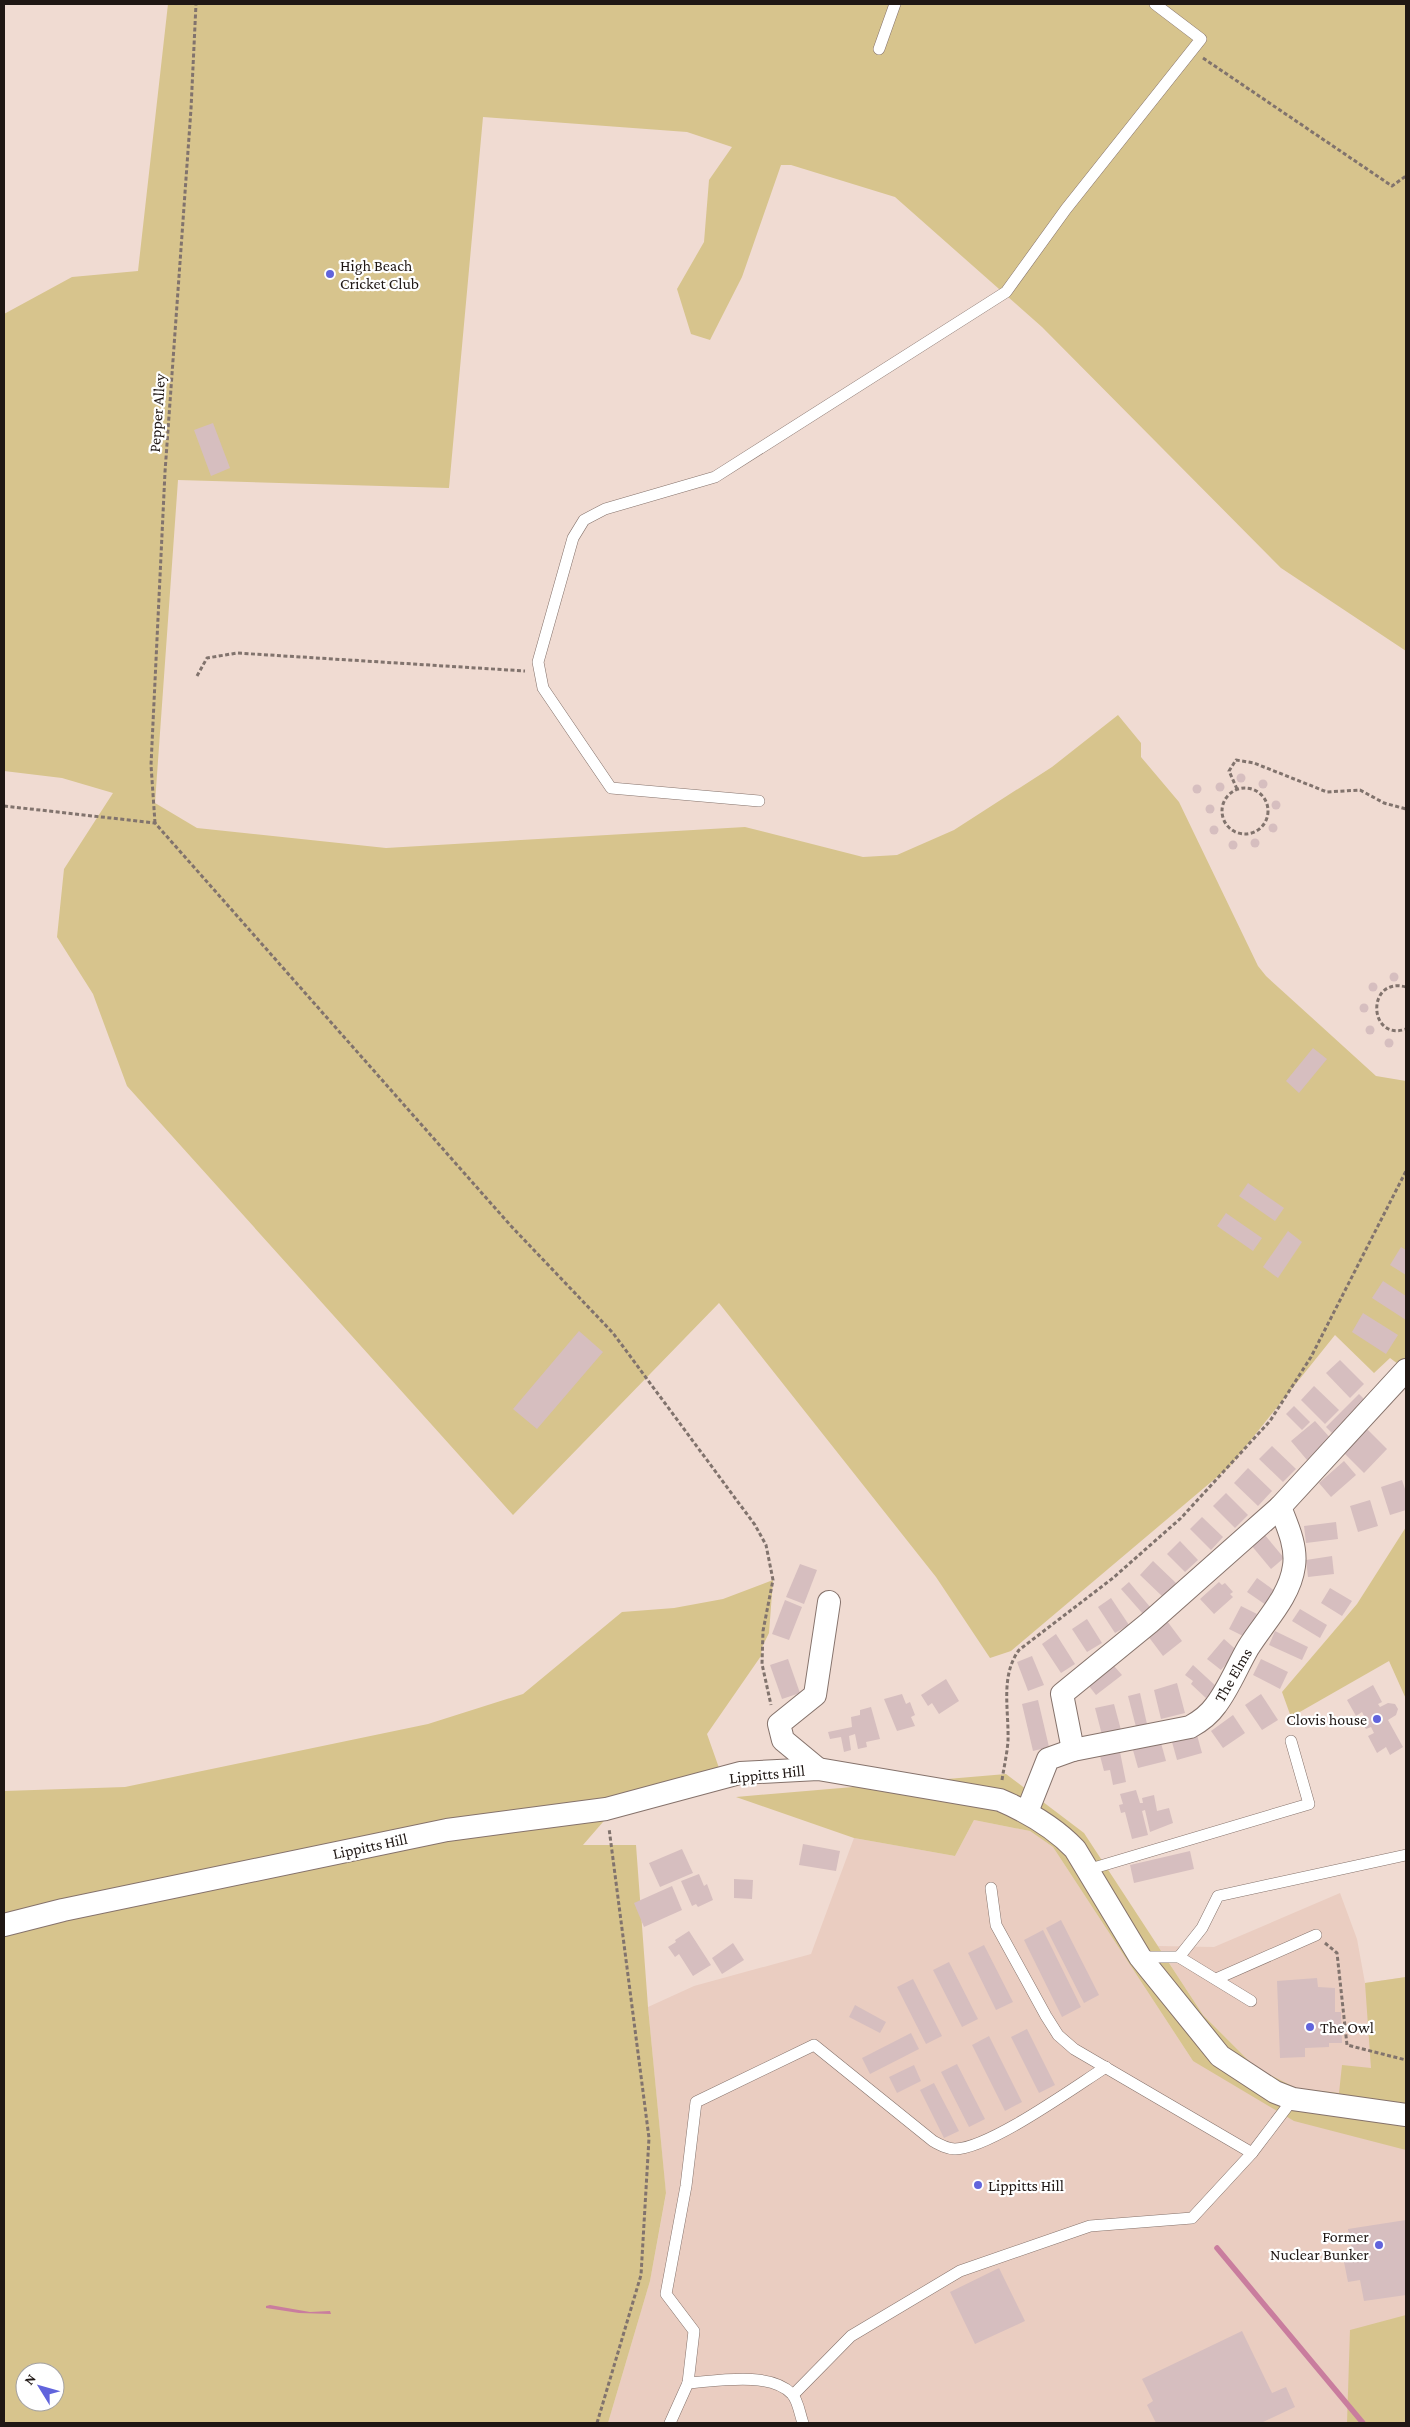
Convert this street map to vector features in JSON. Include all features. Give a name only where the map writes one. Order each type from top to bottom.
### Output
[{"type":"street","points":[[1073,1750],[1062,1694],[1149,1623],[1280,1507],[1406,1370]]},
{"type":"street","name":"The Elms","points":[[1027,1812],[1048,1759],[1073,1750],[1190,1727],[1205,1718],[1217,1704],[1249,1647],[1287,1591],[1292,1576],[1295,1563],[1293,1541],[1280,1507]]},
{"type":"street","points":[[818,1769],[783,1740],[779,1724],[815,1696],[829,1602]]},
{"type":"street","name":"Lippitts Hill","points":[[4,1925],[63,1910],[447,1830],[606,1809],[740,1773],[818,1769],[1000,1800],[1027,1812],[1060,1834],[1075,1848],[1140,1957],[1220,2056],[1274,2092],[1293,2099],[1406,2115]]},
{"type":"lane","points":[[879,49],[895,4]]},
{"type":"lane","points":[[759,801],[611,788],[544,688],[539,672],[538,662],[572,538],[584,520],[605,509],[715,476],[1006,292],[1066,209],[1201,39],[1155,4]]},
{"type":"lane","points":[[1087,1870],[1309,1804],[1291,1741]]},
{"type":"lane","points":[[1179,1957],[1202,1928],[1218,1896],[1406,1855]]},
{"type":"lane","points":[[991,1888],[996,1925],[1058,2035],[1074,2049],[1252,2152]]},
{"type":"lane","points":[[1216,1979],[1316,1935]]},
{"type":"lane","points":[[1140,1957],[1179,1957],[1251,2001]]},
{"type":"lane","points":[[670,2423],[688,2383],[694,2331],[666,2294],[686,2186],[696,2102],[814,2045],[933,2141],[955,2149],[977,2144],[1005,2131],[1106,2067]]},
{"type":"lane","points":[[792,2395],[851,2336],[960,2272],[1090,2226],[1192,2218],[1252,2152],[1293,2099]]},
{"type":"lane","points":[[688,2383],[767,2380],[792,2395],[803,2423]]},
{"type":"path","name":"Pepper Alley","points":[[156,824],[150,765],[165,472],[191,109],[196,4]]},
{"type":"path","points":[[1192,51],[1392,186],[1406,176]]},
{"type":"path","points":[[197,676],[207,658],[237,653],[539,672]]},
{"type":"path","points":[[1237,789],[1229,771],[1236,760],[1254,764],[1327,792],[1360,790],[1384,802],[1406,809]]},
{"type":"path","points":[[1237,789],[1254,790],[1264,799],[1267,813],[1265,820],[1255,831],[1240,833],[1232,830],[1223,818],[1223,803],[1227,796],[1237,789]]},
{"type":"path","points":[[4,806],[156,824],[510,1226],[613,1333],[755,1525],[766,1545],[773,1580],[763,1631],[762,1664],[772,1709],[779,1724]]},
{"type":"path","points":[[1406,982],[1405,986],[1393,986],[1381,994],[1376,1008],[1380,1022],[1386,1028],[1394,1030],[1406,1029]]},
{"type":"path","points":[[1000,1800],[1008,1741],[1007,1676],[1010,1662],[1019,1650],[1113,1578],[1181,1518],[1270,1421],[1311,1357],[1406,1171]]},
{"type":"path","points":[[597,2423],[641,2275],[649,2138],[606,1809]]},
{"type":"path","points":[[1316,1935],[1337,1953],[1347,2045],[1406,2060]]},
{"type":"shaded area","points":[[168,4],[1406,4],[1406,651],[1281,568],[1042,327],[895,197],[791,165],[781,165],[742,277],[710,340],[691,334],[677,289],[704,242],[709,180],[732,147],[687,132],[483,117],[449,488],[178,480],[155,803],[197,828],[386,848],[745,827],[863,857],[897,855],[954,830],[1052,767],[1118,715],[1141,743],[1141,757],[1179,802],[1258,966],[1266,976],[1376,1076],[1406,1081],[1406,1370],[1390,1358],[1374,1373],[1335,1335],[1230,1466],[1011,1651],[990,1658],[936,1577],[719,1303],[513,1515],[127,1086],[93,994],[57,937],[64,869],[113,793],[62,778],[4,771],[4,314],[72,277],[138,271]]},
{"type":"shaded area","points":[[1406,1527],[1406,1699],[1389,1661],[1291,1717],[1282,1692],[1357,1604]]},
{"type":"shaded area","points":[[773,1580],[769,1633],[762,1647],[761,1656],[707,1734],[724,1782],[629,1792],[583,1845],[636,1845],[648,2007],[666,2193],[650,2281],[608,2423],[4,2423],[4,1791],[125,1787],[428,1724],[523,1694],[622,1612],[674,1608],[723,1599]]},
{"type":"shaded area","points":[[1006,1774],[1084,1833],[1203,2015],[1255,2067],[1296,2088],[1339,2093],[1342,2065],[1371,2068],[1365,1983],[1406,1977],[1406,2150],[1294,2121],[1193,2061],[1053,1847],[1030,1831],[974,1820],[955,1856],[854,1838],[736,1797]]},
{"type":"shaded area","points":[[974,1820],[1030,1831],[1053,1847],[1193,2061],[1406,2136],[1406,2423],[608,2423],[650,2281],[666,2194],[648,2007],[694,1986],[811,1954],[854,1838],[955,1856]]},
{"type":"shaded area","points":[[1340,1893],[1357,1939],[1365,1983],[1406,1977],[1406,2101],[1296,2088],[1255,2067],[1203,2015],[1158,1946],[1214,1947]]},
{"type":"shaded area","points":[[270,2305],[310,2312],[330,2311],[331,2314],[299,2313],[266,2308],[266,2306]]},
{"type":"shaded area","points":[[1406,2315],[1406,2423],[1347,2423],[1350,2330]]},
{"type":"building","points":[[213,423],[230,468],[211,476],[194,430]]},
{"type":"building","points":[[1241,774],[1245,778],[1241,782],[1237,778]]},
{"type":"building","points":[[1263,780],[1267,784],[1263,788],[1259,784]]},
{"type":"building","points":[[1220,783],[1224,787],[1220,791],[1216,787]]},
{"type":"building","points":[[1197,785],[1201,789],[1197,793],[1193,789]]},
{"type":"building","points":[[1276,801],[1280,805],[1276,809],[1272,805]]},
{"type":"building","points":[[1210,805],[1214,809],[1210,813],[1206,809]]},
{"type":"building","points":[[1273,824],[1277,828],[1273,832],[1269,828]]},
{"type":"building","points":[[1214,826],[1218,830],[1214,834],[1210,830]]},
{"type":"building","points":[[1255,839],[1259,843],[1255,847],[1251,843]]},
{"type":"building","points":[[1233,841],[1237,845],[1233,849],[1229,845]]},
{"type":"building","points":[[1394,973],[1398,977],[1394,981],[1390,977]]},
{"type":"building","points":[[1373,983],[1377,987],[1373,991],[1369,987]]},
{"type":"building","points":[[1364,1004],[1368,1008],[1364,1012],[1360,1008]]},
{"type":"building","points":[[1370,1026],[1374,1030],[1370,1034],[1366,1030]]},
{"type":"building","points":[[1389,1039],[1393,1043],[1389,1047],[1385,1043]]},
{"type":"building","points":[[1313,1048],[1327,1059],[1299,1093],[1286,1081]]},
{"type":"building","points":[[1248,1183],[1284,1208],[1275,1221],[1239,1196]]},
{"type":"building","points":[[1226,1213],[1262,1238],[1253,1251],[1217,1226]]},
{"type":"building","points":[[1288,1231],[1302,1242],[1278,1278],[1263,1267]]},
{"type":"building","points":[[1401,1247],[1406,1250],[1406,1275],[1390,1265]]},
{"type":"building","points":[[1383,1281],[1406,1296],[1406,1320],[1372,1298]]},
{"type":"building","points":[[1363,1313],[1398,1335],[1386,1354],[1352,1332]]},
{"type":"building","points":[[579,1331],[603,1352],[537,1429],[513,1409]]},
{"type":"building","points":[[1340,1360],[1364,1384],[1350,1398],[1326,1373]]},
{"type":"building","points":[[1314,1386],[1339,1410],[1325,1424],[1301,1400]]},
{"type":"building","points":[[1359,1394],[1370,1405],[1337,1438],[1326,1427]]},
{"type":"building","points":[[1294,1406],[1310,1422],[1302,1430],[1286,1414]]},
{"type":"building","points":[[1315,1421],[1333,1441],[1316,1456],[1314,1453],[1307,1460],[1291,1441]]},
{"type":"building","points":[[1367,1429],[1387,1449],[1364,1473],[1344,1453]]},
{"type":"building","points":[[1272,1446],[1296,1469],[1283,1482],[1259,1459]]},
{"type":"building","points":[[1344,1461],[1356,1475],[1331,1497],[1319,1483]]},
{"type":"building","points":[[1248,1468],[1272,1491],[1258,1506],[1234,1483]]},
{"type":"building","points":[[1402,1480],[1406,1492],[1406,1510],[1390,1515],[1381,1487]]},
{"type":"building","points":[[1226,1493],[1248,1515],[1235,1528],[1213,1506]]},
{"type":"building","points":[[1370,1500],[1378,1526],[1358,1532],[1350,1506]]},
{"type":"building","points":[[1202,1517],[1223,1537],[1211,1550],[1190,1529]]},
{"type":"building","points":[[1336,1522],[1338,1539],[1306,1543],[1304,1526]]},
{"type":"building","points":[[1264,1534],[1284,1558],[1271,1569],[1251,1545]]},
{"type":"building","points":[[1180,1541],[1198,1560],[1185,1572],[1167,1554]]},
{"type":"building","points":[[1332,1556],[1334,1574],[1308,1577],[1306,1560]]},
{"type":"building","points":[[1153,1561],[1176,1583],[1163,1597],[1140,1575]]},
{"type":"building","points":[[800,1564],[817,1570],[804,1604],[786,1597]]},
{"type":"building","points":[[1257,1578],[1275,1591],[1266,1605],[1247,1592]]},
{"type":"building","points":[[1129,1582],[1151,1608],[1143,1614],[1121,1589]]},
{"type":"building","points":[[1219,1582],[1222,1585],[1225,1583],[1233,1592],[1230,1594],[1233,1597],[1214,1614],[1200,1599]]},
{"type":"building","points":[[1330,1588],[1352,1601],[1342,1616],[1321,1603]]},
{"type":"building","points":[[1111,1598],[1129,1625],[1115,1633],[1098,1607]]},
{"type":"building","points":[[785,1600],[802,1607],[789,1640],[772,1634]]},
{"type":"building","points":[[1241,1606],[1257,1614],[1245,1637],[1229,1629]]},
{"type":"building","points":[[1300,1609],[1327,1625],[1320,1638],[1292,1621]]},
{"type":"building","points":[[1087,1619],[1102,1643],[1087,1652],[1072,1629]]},
{"type":"building","points":[[1167,1621],[1182,1641],[1163,1656],[1148,1636]]},
{"type":"building","points":[[1275,1631],[1308,1647],[1302,1660],[1269,1645]]},
{"type":"building","points":[[1056,1634],[1075,1664],[1061,1673],[1042,1644]]},
{"type":"building","points":[[1224,1639],[1241,1654],[1230,1667],[1226,1664],[1221,1670],[1207,1659]]},
{"type":"building","points":[[1032,1656],[1044,1685],[1028,1691],[1017,1662]]},
{"type":"building","points":[[788,1659],[800,1693],[782,1699],[770,1665]]},
{"type":"building","points":[[1261,1659],[1288,1672],[1280,1689],[1253,1675]]},
{"type":"building","points":[[1193,1665],[1218,1688],[1208,1700],[1191,1684],[1193,1681],[1185,1675]]},
{"type":"building","points":[[1114,1666],[1122,1675],[1096,1695],[1089,1686]]},
{"type":"building","points":[[946,1679],[959,1701],[939,1714],[932,1703],[928,1706],[921,1695]]},
{"type":"building","points":[[1177,1683],[1185,1713],[1161,1719],[1154,1690]]},
{"type":"building","name":"Clovis house","points":[[1373,1685],[1382,1702],[1378,1704],[1380,1707],[1388,1703],[1395,1704],[1398,1709],[1396,1715],[1388,1720],[1403,1747],[1390,1755],[1386,1747],[1377,1753],[1368,1736],[1374,1733],[1371,1727],[1366,1729],[1361,1721],[1365,1718],[1362,1712],[1356,1716],[1347,1700]]},
{"type":"building","points":[[1140,1693],[1147,1724],[1136,1727],[1128,1696]]},
{"type":"building","points":[[902,1694],[906,1704],[910,1702],[915,1715],[911,1717],[915,1726],[897,1731],[884,1699]]},
{"type":"building","points":[[1261,1694],[1278,1720],[1262,1730],[1245,1705]]},
{"type":"building","points":[[1038,1700],[1049,1747],[1033,1751],[1022,1704]]},
{"type":"building","points":[[1114,1704],[1121,1730],[1102,1735],[1095,1708]]},
{"type":"building","points":[[871,1707],[880,1739],[866,1742],[867,1747],[858,1749],[855,1734],[849,1736],[851,1750],[844,1752],[841,1737],[830,1739],[828,1732],[852,1727],[851,1717],[860,1715],[860,1710]]},
{"type":"building","points":[[1233,1715],[1245,1733],[1223,1748],[1211,1731]]},
{"type":"building","points":[[1197,1735],[1202,1753],[1177,1760],[1172,1742]]},
{"type":"building","points":[[1161,1743],[1166,1761],[1138,1768],[1133,1750]]},
{"type":"building","points":[[1119,1747],[1126,1782],[1113,1785],[1110,1770],[1104,1771],[1099,1752]]},
{"type":"building","points":[[1136,1790],[1140,1803],[1143,1803],[1142,1798],[1154,1795],[1157,1811],[1169,1808],[1173,1823],[1150,1832],[1145,1810],[1142,1811],[1148,1835],[1132,1839],[1125,1812],[1121,1813],[1119,1805],[1123,1804],[1120,1794]]},
{"type":"building","points":[[803,1844],[840,1851],[836,1871],[799,1865]]},
{"type":"building","points":[[682,1849],[693,1873],[660,1887],[649,1863]]},
{"type":"building","points":[[1190,1851],[1194,1869],[1134,1883],[1130,1865]]},
{"type":"building","points":[[699,1874],[704,1886],[707,1884],[713,1900],[698,1907],[696,1904],[692,1906],[681,1881]]},
{"type":"building","points":[[734,1879],[753,1880],[752,1899],[734,1898]]},
{"type":"building","points":[[672,1886],[682,1910],[644,1927],[634,1903]]},
{"type":"building","points":[[1061,1920],[1099,1995],[1084,2003],[1046,1928]]},
{"type":"building","points":[[1043,1930],[1081,2007],[1062,2017],[1024,1940]]},
{"type":"building","points":[[689,1931],[711,1965],[693,1976],[679,1954],[675,1957],[668,1947]]},
{"type":"building","points":[[733,1943],[744,1960],[722,1974],[712,1958]]},
{"type":"building","points":[[984,1945],[1013,2002],[996,2010],[968,1953]]},
{"type":"building","points":[[949,1962],[978,2019],[962,2027],[933,1970]]},
{"type":"building","name":"The Owl","points":[[1317,1978],[1318,1987],[1335,1988],[1335,2012],[1341,2012],[1342,2043],[1329,2043],[1329,2047],[1305,2048],[1305,2057],[1280,2058],[1277,1981]]},
{"type":"building","points":[[913,1979],[942,2036],[926,2044],[897,1987]]},
{"type":"building","points":[[855,2005],[886,2022],[880,2033],[849,2017]]},
{"type":"building","points":[[1027,2029],[1055,2085],[1039,2093],[1011,2037]]},
{"type":"building","points":[[911,2033],[919,2049],[870,2074],[862,2058]]},
{"type":"building","points":[[989,2036],[1022,2102],[1005,2111],[972,2045]]},
{"type":"building","points":[[957,2064],[985,2119],[969,2127],[941,2072]]},
{"type":"building","points":[[914,2065],[921,2081],[897,2093],[889,2077]]},
{"type":"building","points":[[934,2083],[959,2131],[944,2138],[920,2090]]},
{"type":"building","name":"Former Nuclear Bunker","points":[[1406,2220],[1406,2295],[1364,2301],[1360,2280],[1348,2282],[1344,2262],[1354,2261],[1348,2229]]},
{"type":"building","points":[[999,2268],[1025,2321],[975,2344],[950,2292]]},
{"type":"building","points":[[1242,2331],[1272,2393],[1286,2387],[1295,2407],[1261,2423],[1156,2423],[1147,2405],[1153,2401],[1142,2379]]},
{"type":"waterway","points":[[1217,2248],[1363,2423]]},
{"type":"place","name":"High Beach Cricket Club","points":[[330,274]]},
{"type":"place","name":"Clovis house","points":[[1377,1719]]},
{"type":"place","name":"The Owl","points":[[1310,2027]]},
{"type":"place","name":"Lippitts Hill","points":[[978,2185]]},
{"type":"place","name":"Former Nuclear Bunker","points":[[1379,2245]]}]
